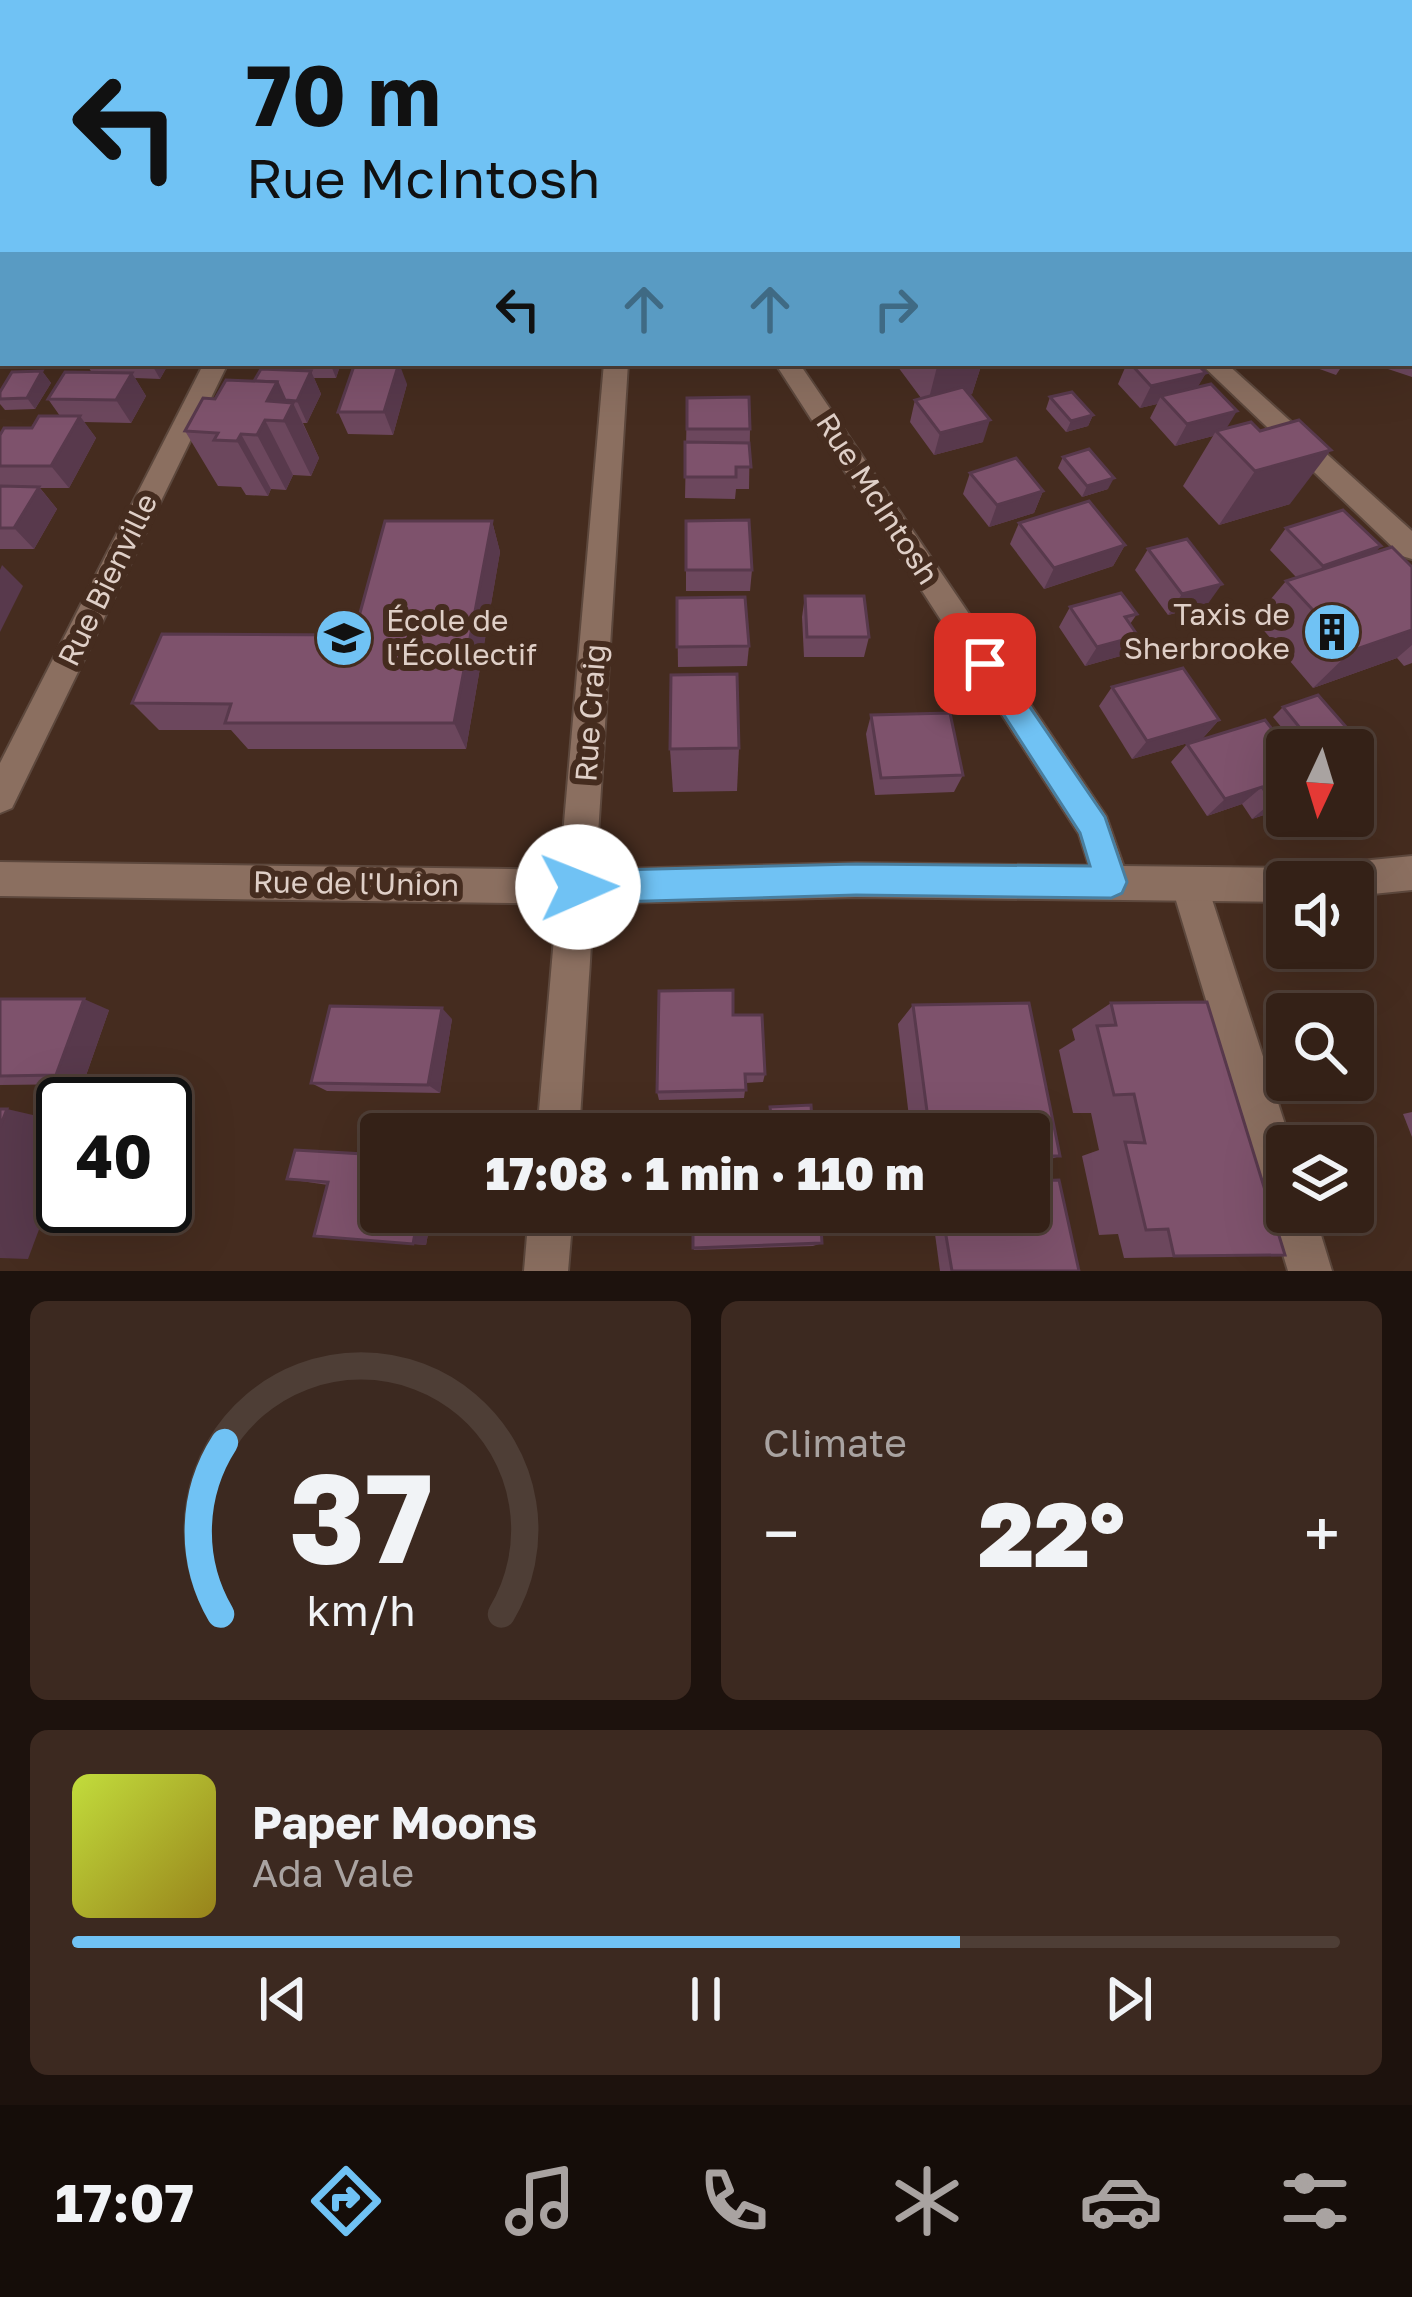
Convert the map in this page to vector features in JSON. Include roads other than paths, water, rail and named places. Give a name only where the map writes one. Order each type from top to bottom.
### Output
[{"type":"street","name":"Rue Bienville","points":[[0,797],[215,366]]},
{"type":"street","name":"Rue Craig","points":[[560,1113],[616,366]]},
{"type":"street","name":"Rue McIntosh","points":[[789,366],[1094,827],[1111,882]]},
{"type":"street","points":[[1215,366],[1412,548]]},
{"type":"street","points":[[1374,877],[1412,873]]},
{"type":"street","name":"Rue de l'Union","points":[[0,879],[578,887],[856,880],[1266,885]]},
{"type":"street","points":[[1189,884],[1266,1130]]},
{"type":"street","points":[[546,1271],[549,1233]]},
{"type":"street","points":[[1298,1233],[1310,1271]]},
{"type":"place","name":"Taxis de Sherbrooke","points":[[1332,632]]},
{"type":"place","name":"École de l'Écollectif","points":[[344,638]]}]
